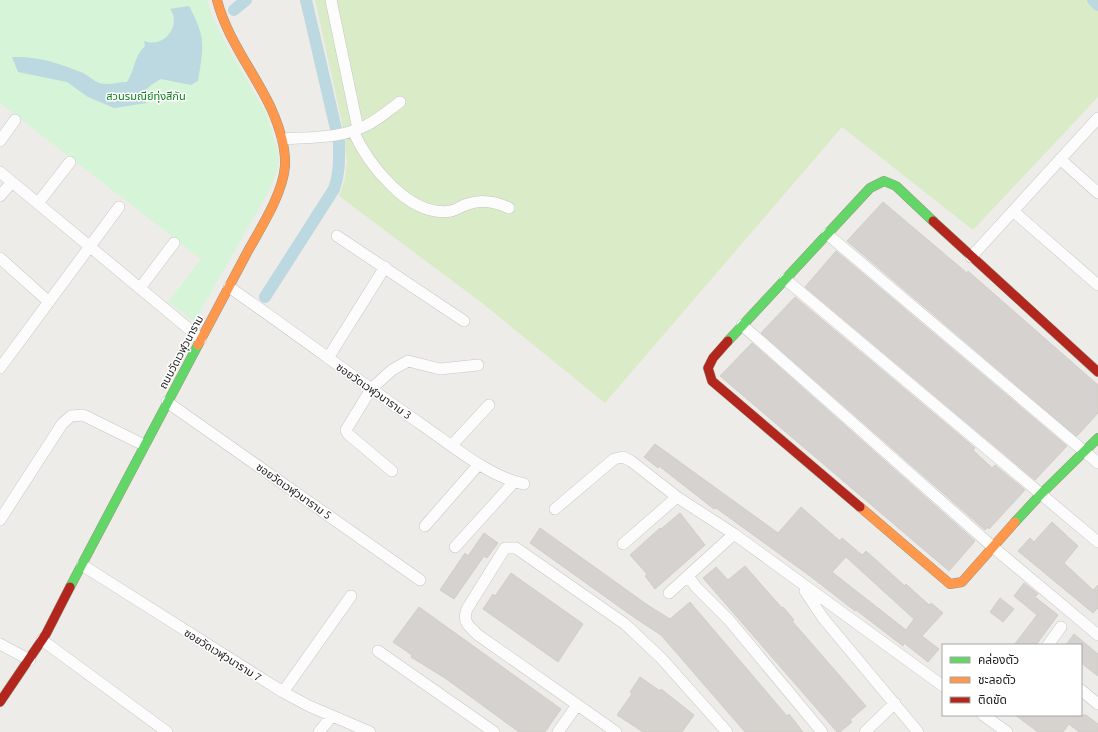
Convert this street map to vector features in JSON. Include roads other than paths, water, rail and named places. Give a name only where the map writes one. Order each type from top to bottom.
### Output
[{"type":"street","name":"ถนนวัดเวฬุวนาราม","points":[[0,702],[30,660],[42,640],[144,444],[262,226],[278,190],[285,166],[283,139],[260,88],[233,39],[217,0]]},
{"type":"street","points":[[331,0],[353,131],[362,150],[382,178],[405,196],[432,211],[451,211],[468,203],[487,201],[498,203],[509,208]]},
{"type":"street","points":[[283,139],[319,138],[353,131],[368,125],[400,102]]},
{"type":"street","points":[[971,257],[1098,118]]},
{"type":"street","points":[[0,141],[15,120]]},
{"type":"street","points":[[1060,159],[1098,193]]},
{"type":"street","points":[[38,203],[70,162]]},
{"type":"street","points":[[0,172],[201,339]]},
{"type":"street","points":[[1098,372],[971,257],[896,186],[884,181],[870,188],[742,325],[713,358],[708,368],[712,381],[950,584],[962,582],[1042,493],[1098,438]]},
{"type":"street","points":[[0,196],[12,182]]},
{"type":"street","points":[[0,368],[3,356],[49,302],[120,207]]},
{"type":"street","points":[[1013,211],[1098,285]]},
{"type":"street","points":[[828,234],[1098,463]]},
{"type":"street","points":[[337,236],[464,321]]},
{"type":"street","points":[[140,288],[174,243]]},
{"type":"street","points":[[0,258],[49,302]]},
{"type":"street","points":[[328,358],[385,267]]},
{"type":"street","points":[[785,279],[1042,493],[1098,542]]},
{"type":"street","name":"ซอยวัดเวฬุวนาราม 3","points":[[229,286],[452,446],[479,464],[519,483],[455,547]]},
{"type":"street","points":[[742,325],[994,548],[1098,635]]},
{"type":"street","points":[[392,471],[348,434],[346,430],[371,389],[392,370],[408,361],[440,369],[478,366]]},
{"type":"street","name":"ซอยวัดเวฬุวนาราม 5","points":[[167,402],[420,580]]},
{"type":"street","points":[[452,446],[489,405]]},
{"type":"street","points":[[0,520],[62,424],[72,416],[83,415],[144,444]]},
{"type":"street","points":[[555,509],[614,459],[623,457],[631,461],[677,497],[734,534],[942,685]]},
{"type":"street","points":[[425,526],[479,464]]},
{"type":"street","points":[[623,544],[677,497]]},
{"type":"street","points":[[668,593],[734,534]]},
{"type":"street","points":[[616,732],[478,635],[466,624],[464,616],[467,609],[505,548],[516,548],[625,624],[662,660],[727,732]]},
{"type":"street","name":"ซอยวัดเวฬุวนาราม 7","points":[[82,565],[284,692],[332,716],[370,732]]},
{"type":"street","points":[[688,576],[696,587],[729,620],[822,732]]},
{"type":"street","points":[[800,583],[823,618],[918,732]]},
{"type":"street","points":[[284,692],[351,596]]},
{"type":"street","points":[[1049,644],[1061,626]]},
{"type":"street","points":[[42,640],[167,732]]},
{"type":"street","points":[[0,644],[30,660]]},
{"type":"street","points":[[378,651],[494,732]]},
{"type":"street","points":[[1082,691],[1098,704]]},
{"type":"street","points":[[865,732],[895,703]]},
{"type":"street","points":[[558,732],[577,706]]},
{"type":"street","points":[[320,732],[332,716]]},
{"type":"street","points":[[991,717],[1007,732]]},
{"type":"water","points":[[189,6],[195,17],[202,42],[202,59],[198,81],[191,85],[161,79],[151,85],[140,95],[147,103],[114,108],[88,97],[67,82],[18,72],[12,57],[39,59],[57,63],[83,73],[102,84],[127,82],[141,50],[145,46],[144,41],[152,43],[159,41],[165,38],[173,28],[174,21],[170,9]]},
{"type":"waterway","points":[[234,10],[246,0]]},
{"type":"waterway","points":[[265,297],[334,189],[338,172],[339,142],[306,0]]},
{"type":"waterway","points":[[1093,0],[1098,5]]},
{"type":"park label","name":"สวนรมณีย์ทุ่งสีกัน","points":[[146,96]]}]
